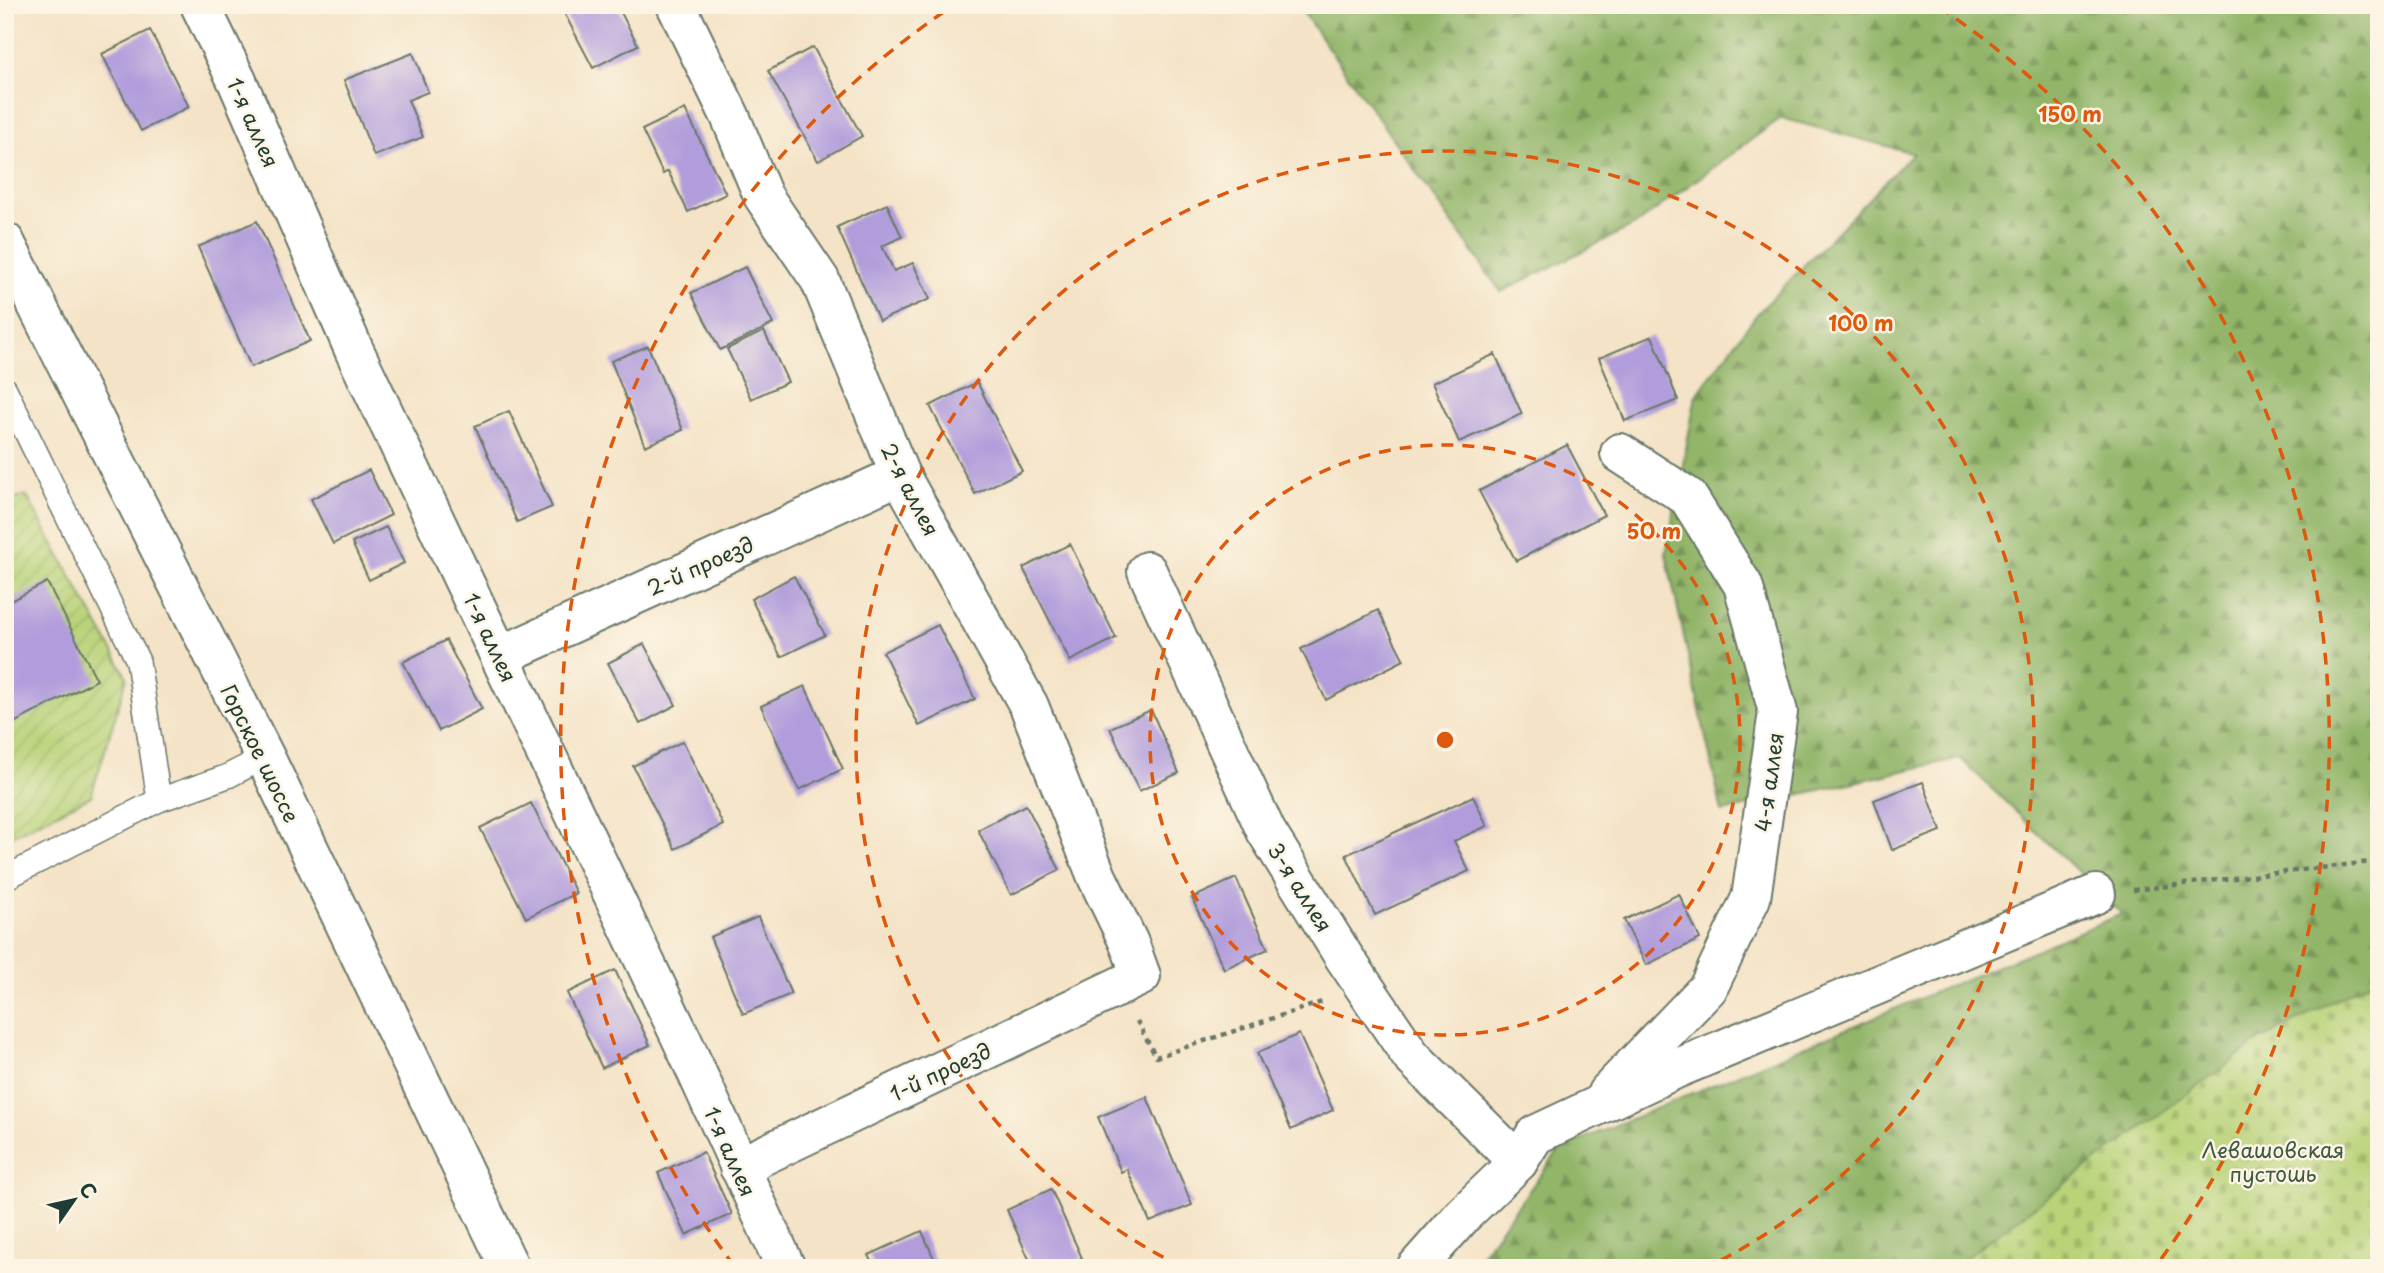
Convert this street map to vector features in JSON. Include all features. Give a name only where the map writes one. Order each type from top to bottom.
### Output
[{"type":"street","name":"1-я аллея","points":[[200,5],[237,81],[354,350],[682,1040],[786,1268]]},
{"type":"street","name":"2-я аллея","points":[[676,5],[730,116],[763,196],[820,280],[900,474],[1029,706],[1097,877],[1129,943],[1141,976]]},
{"type":"street","name":"Горское шоссе","points":[[5,242],[265,757],[510,1268]]},
{"type":"street","name":"4-я аллея","points":[[1591,1110],[1708,988],[1751,898],[1778,712],[1743,585],[1688,497],[1620,453]]},
{"type":"street","name":"2-й проезд","points":[[500,656],[900,474]]},
{"type":"street","name":"3-я аллея","points":[[1147,571],[1266,831],[1337,945],[1411,1056],[1518,1162]]},
{"type":"street","points":[[1416,1268],[1463,1215],[1518,1162],[1535,1135],[1678,1068],[2096,894]]},
{"type":"street","name":"1-й проезд","points":[[738,1167],[1141,976]]},
{"type":"lane","points":[[5,389],[138,661],[159,800]]},
{"type":"lane","points":[[5,877],[159,800],[228,776],[265,757]]},
{"type":"path","points":[[2096,894],[2379,861]]},
{"type":"path","points":[[1095,998],[1140,1023],[1156,1057],[1332,998]]},
{"type":"green space","points":[[1298,5],[2379,5],[2379,1268],[1471,1268],[1561,1148],[2122,914],[1960,758],[1722,812],[1666,554],[1696,396],[1757,314],[1913,153],[1781,118],[1635,225],[1501,292]]},
{"type":"green space","points":[[26,495],[127,677],[91,796],[5,839],[5,503]]},
{"type":"green space","name":"Левашовская пустошь","points":[[2379,977],[2379,1268],[1951,1268],[2260,1040]]},
{"type":"building","points":[[560,5],[617,5],[638,45],[593,68]]},
{"type":"building","points":[[150,30],[189,107],[141,131],[102,54]]},
{"type":"building","points":[[813,47],[862,136],[818,161],[768,71]]},
{"type":"building","points":[[413,53],[428,92],[408,100],[423,137],[374,156],[344,80]]},
{"type":"building","points":[[685,109],[726,194],[688,212],[668,171],[663,174],[642,130]]},
{"type":"building","points":[[887,204],[902,237],[882,246],[894,271],[913,263],[930,299],[879,321],[837,227]]},
{"type":"building","points":[[257,221],[310,341],[251,367],[198,247]]},
{"type":"building","points":[[745,267],[773,324],[720,350],[691,293]]},
{"type":"building","points":[[764,331],[788,382],[751,399],[727,349]]},
{"type":"building","points":[[1652,336],[1678,400],[1625,421],[1599,358]]},
{"type":"building","points":[[648,346],[683,430],[645,446],[611,361]]},
{"type":"building","points":[[1495,354],[1522,414],[1459,442],[1432,383]]},
{"type":"building","points":[[977,382],[1022,471],[975,494],[930,406]]},
{"type":"building","points":[[509,411],[552,507],[517,522],[475,426]]},
{"type":"building","points":[[1567,445],[1604,515],[1516,561],[1479,491]]},
{"type":"building","points":[[369,470],[391,515],[333,544],[311,499]]},
{"type":"building","points":[[386,527],[404,563],[369,580],[352,543]]},
{"type":"building","points":[[1070,544],[1116,638],[1070,661],[1023,568]]},
{"type":"building","points":[[794,576],[825,635],[781,657],[751,599]]},
{"type":"building","points":[[47,582],[97,680],[8,726],[5,722],[5,604]]},
{"type":"building","points":[[1378,610],[1404,660],[1326,700],[1301,649]]},
{"type":"building","points":[[938,625],[975,699],[919,726],[883,652]]},
{"type":"building","points":[[446,640],[482,709],[439,731],[403,662]]},
{"type":"building","points":[[644,644],[676,705],[640,724],[608,663]]},
{"type":"building","points":[[805,686],[843,769],[799,790],[761,706]]},
{"type":"building","points":[[1151,710],[1179,773],[1139,791],[1110,728]]},
{"type":"building","points":[[683,741],[723,825],[675,849],[633,766]]},
{"type":"building","points":[[1923,782],[1941,831],[1892,850],[1874,800]]},
{"type":"building","points":[[1473,796],[1487,826],[1454,841],[1469,871],[1375,915],[1346,855]]},
{"type":"building","points":[[531,803],[576,893],[526,918],[480,828]]},
{"type":"building","points":[[1026,805],[1060,870],[1011,895],[978,830]]},
{"type":"building","points":[[1236,878],[1268,949],[1224,969],[1192,898]]},
{"type":"building","points":[[1679,894],[1700,939],[1646,965],[1624,920]]},
{"type":"building","points":[[758,917],[791,994],[743,1014],[710,937]]},
{"type":"building","points":[[615,970],[650,1045],[602,1068],[567,993]]},
{"type":"building","points":[[1299,1034],[1333,1110],[1291,1130],[1257,1053]]},
{"type":"building","points":[[1147,1097],[1192,1205],[1150,1222],[1127,1169],[1121,1172],[1098,1117]]},
{"type":"building","points":[[703,1152],[732,1214],[686,1235],[658,1173]]},
{"type":"building","points":[[1051,1189],[1082,1258],[1062,1268],[1033,1268],[1007,1210]]},
{"type":"building","points":[[922,1231],[938,1268],[875,1268],[869,1255]]}]
